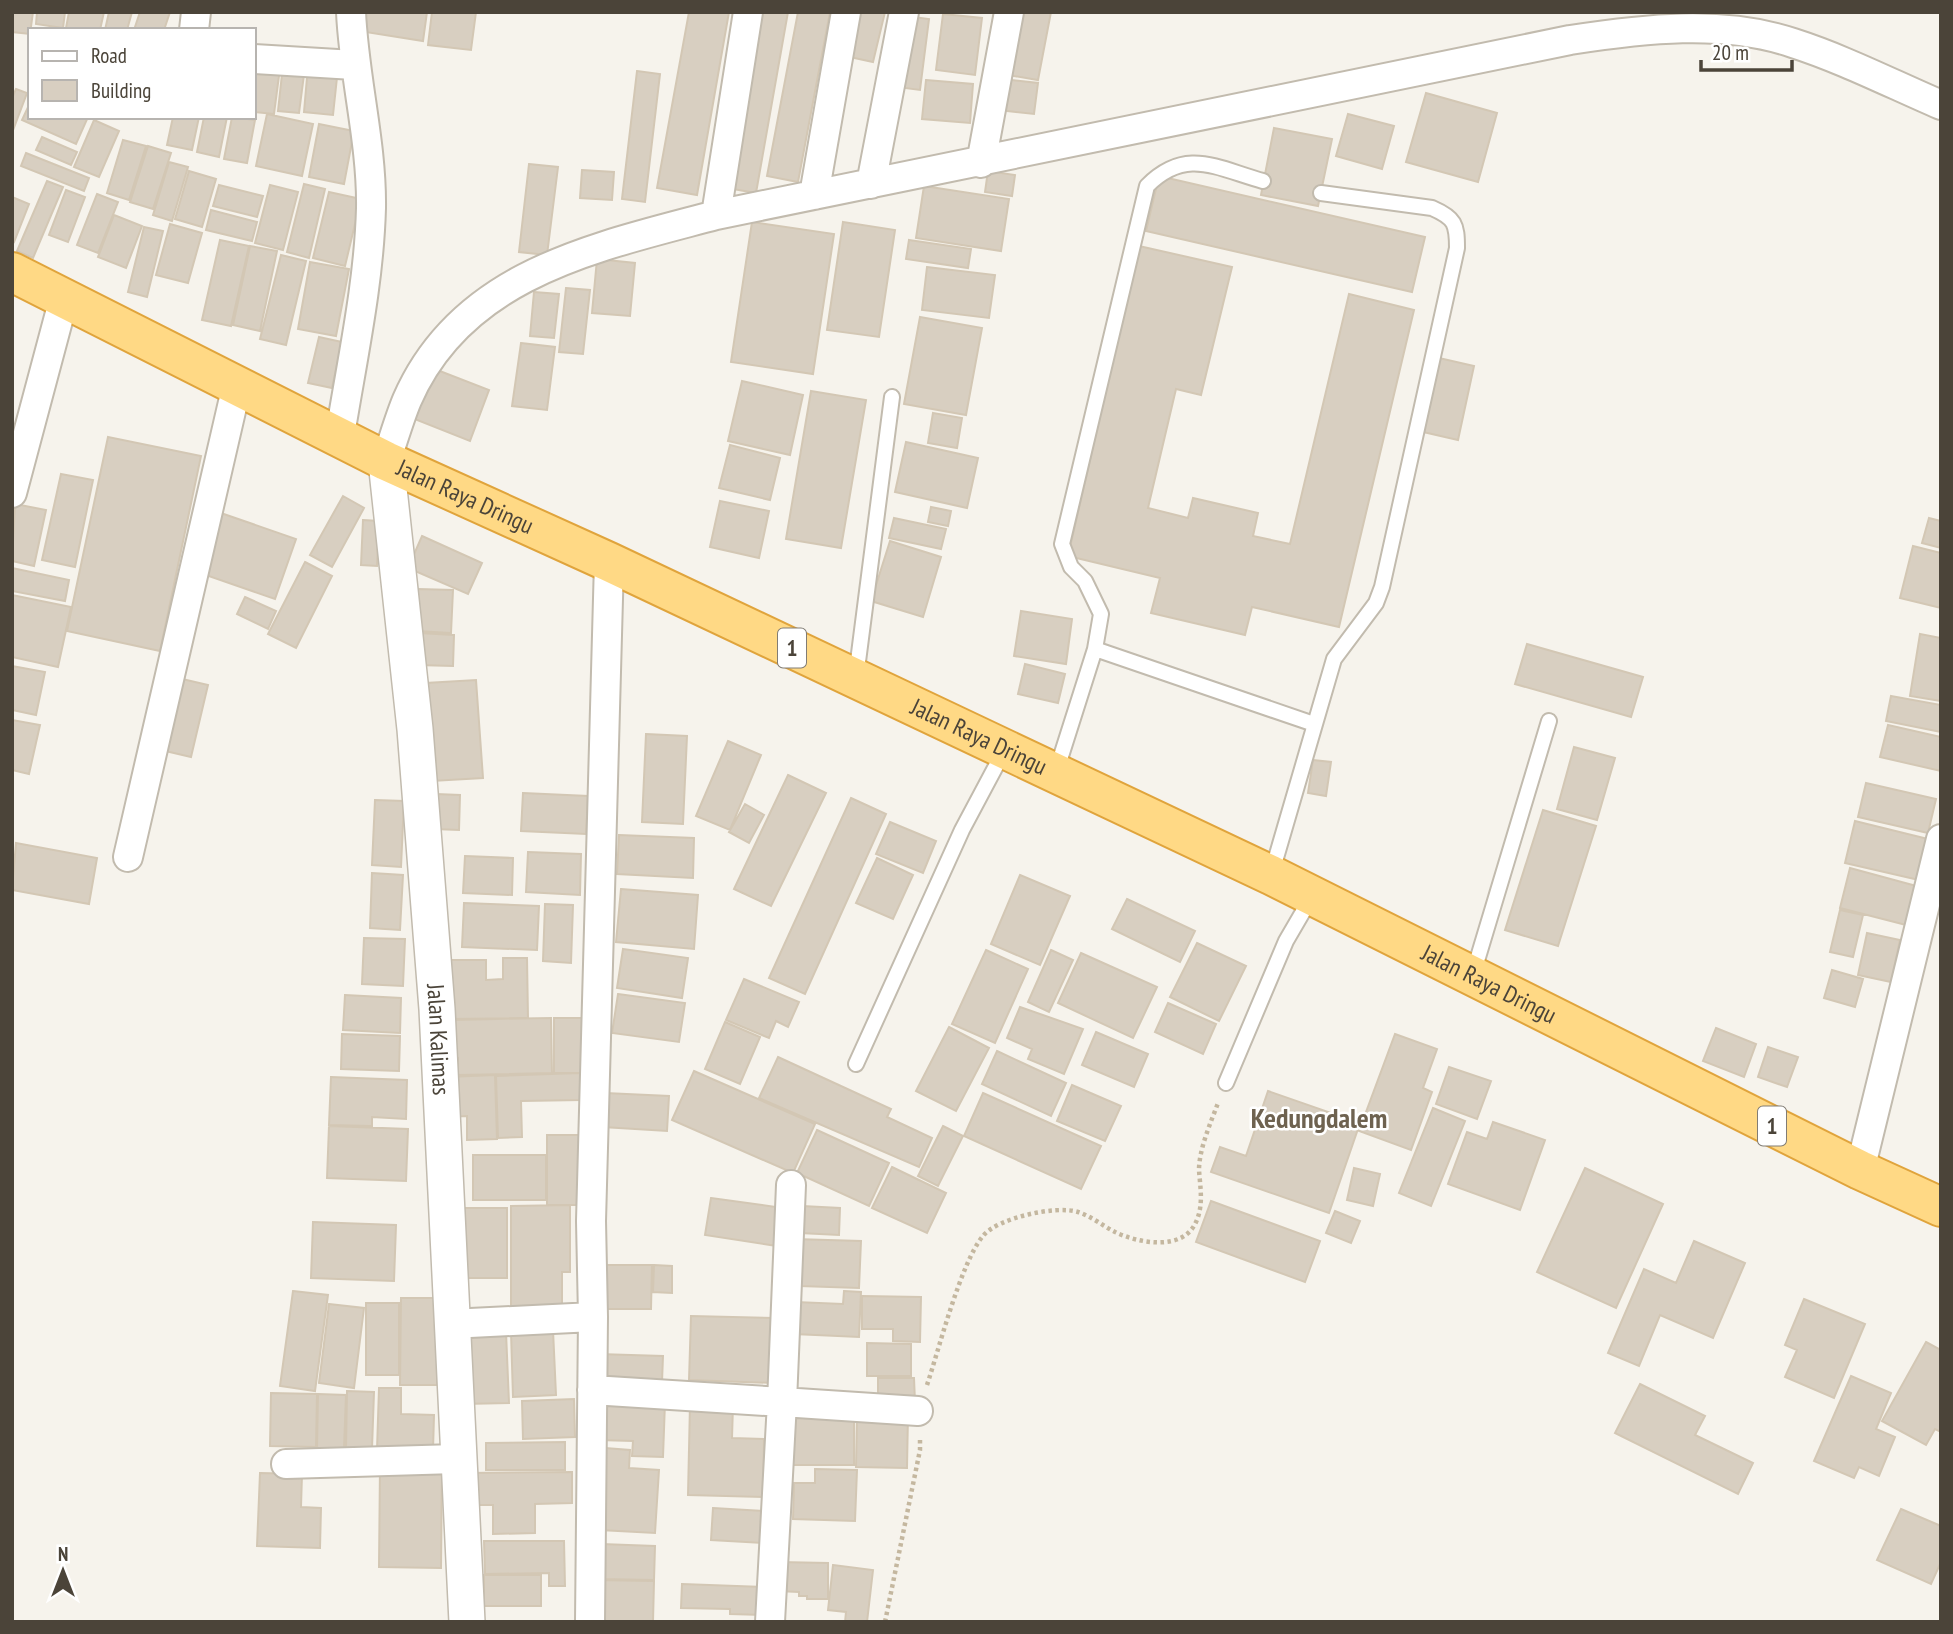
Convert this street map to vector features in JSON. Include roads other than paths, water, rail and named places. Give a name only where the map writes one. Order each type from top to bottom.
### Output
[{"type":"highway","name":"Jalan Raya Dringu","points":[[12,272],[340,435],[386,461],[610,562],[1271,875],[1860,1170],[1941,1207]]},
{"type":"street","points":[[340,435],[366,270],[371,208],[370,164],[354,65],[351,12]]},
{"type":"street","points":[[716,215],[747,12]]},
{"type":"street","points":[[814,195],[846,12]]},
{"type":"street","points":[[871,184],[904,12]]},
{"type":"street","points":[[981,163],[1009,12]]},
{"type":"street","points":[[386,461],[408,398],[445,340],[506,286],[579,253],[716,215],[981,163],[1570,40],[1636,30],[1713,29],[1791,42],[1941,105]]},
{"type":"street","points":[[256,60],[354,65]]},
{"type":"street","points":[[12,493],[64,298]]},
{"type":"street","points":[[128,857],[237,385]]},
{"type":"street","name":"Jalan Kalimas","points":[[386,461],[415,729],[436,1009],[467,1622]]},
{"type":"street","points":[[590,1622],[592,1221],[610,562]]},
{"type":"street","points":[[1860,1170],[1941,839]]},
{"type":"street","points":[[770,1622],[791,1185]]},
{"type":"street","points":[[450,1324],[593,1317]]},
{"type":"street","points":[[593,1390],[918,1411]]},
{"type":"street","points":[[286,1464],[457,1459]]},
{"type":"lane","points":[[1055,773],[1095,649],[1101,614],[1085,581],[1071,567],[1062,544],[1147,186],[1170,167],[1199,163],[1263,181]]},
{"type":"lane","points":[[1271,875],[1334,659],[1376,603],[1382,587],[1457,248],[1457,229],[1448,215],[1432,208],[1321,193]]},
{"type":"lane","points":[[855,678],[892,397]]},
{"type":"lane","points":[[1095,649],[1314,724]]},
{"type":"lane","points":[[1472,976],[1549,721]]},
{"type":"lane","points":[[856,1063],[962,830],[1005,749]]},
{"type":"lane","points":[[1226,1083],[1286,941],[1311,897]]},
{"type":"district","name":"Kedungdalem","points":[[1319,1118]]}]
